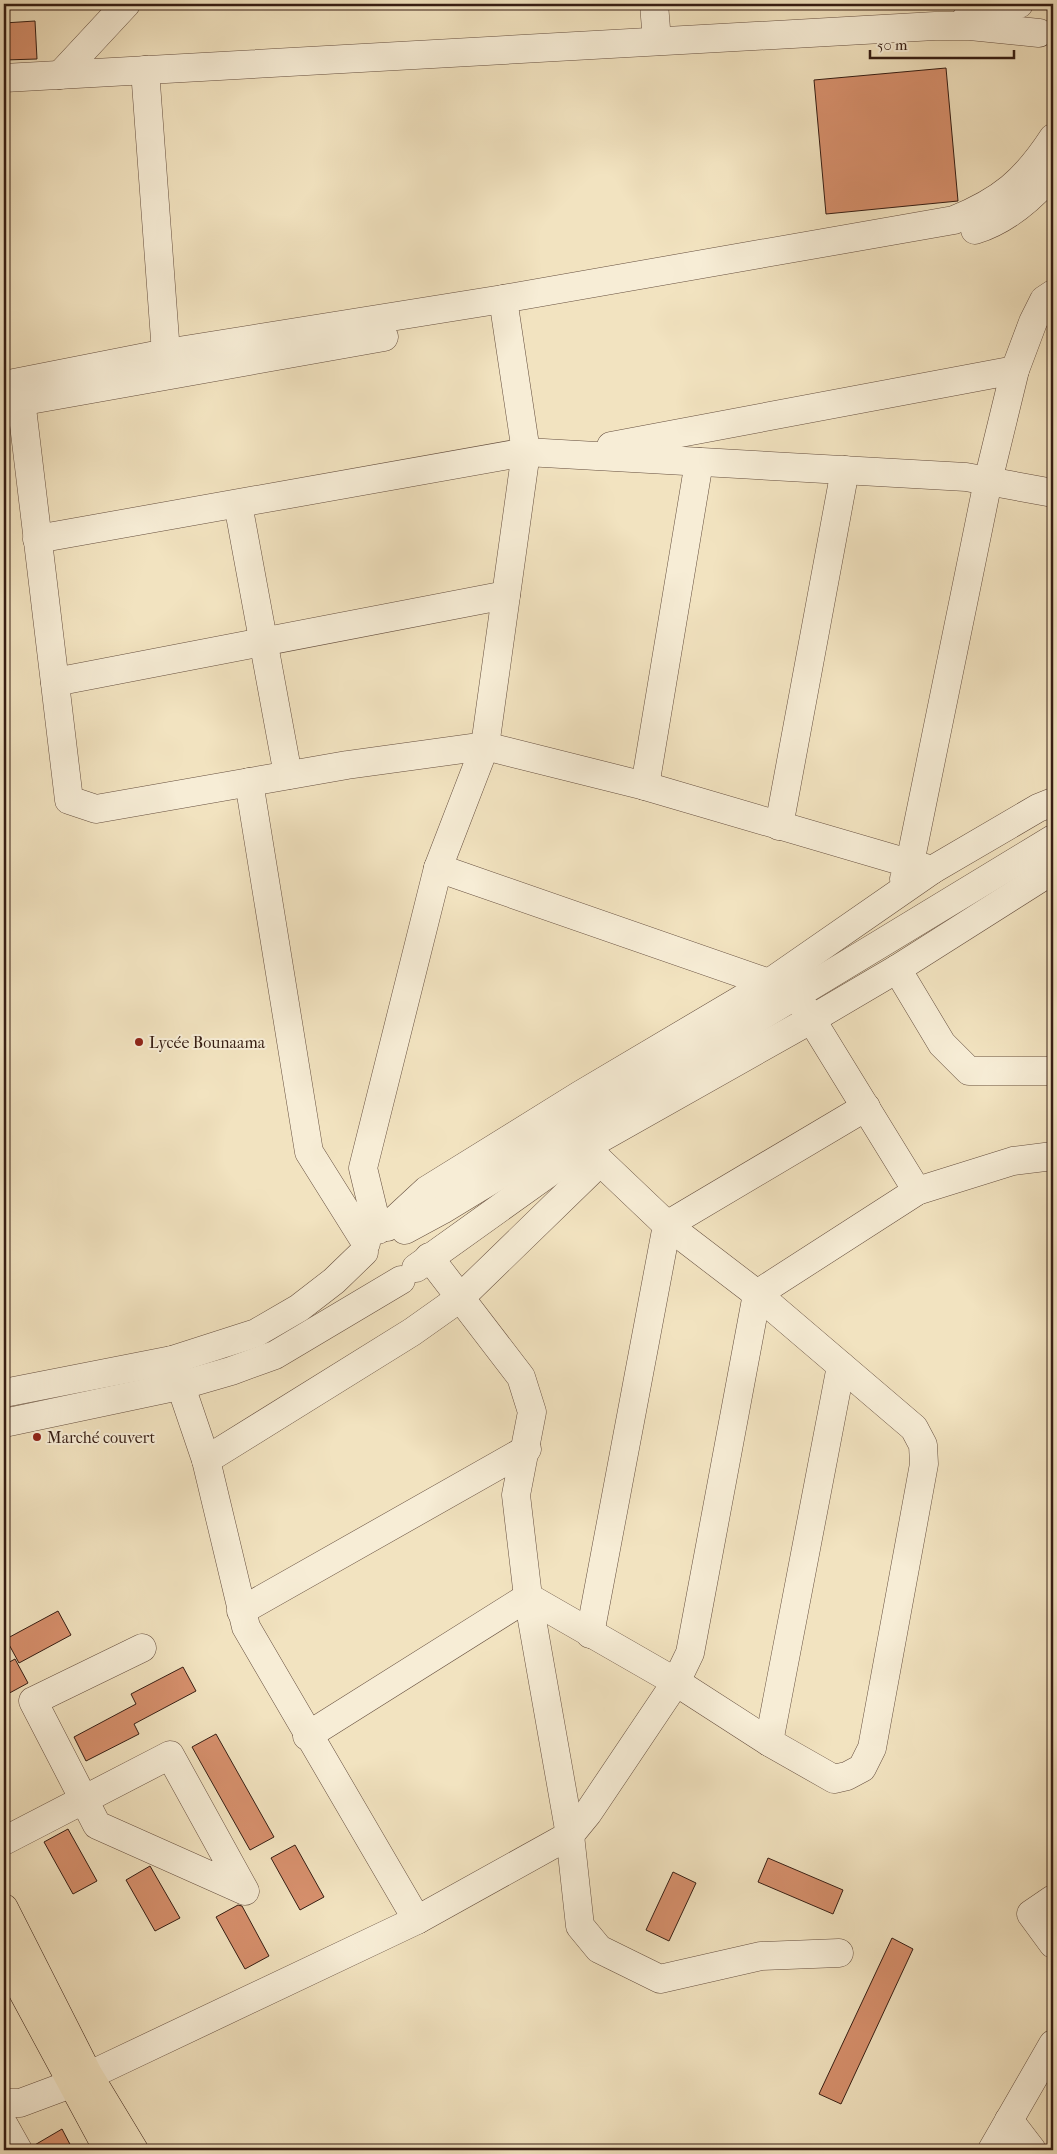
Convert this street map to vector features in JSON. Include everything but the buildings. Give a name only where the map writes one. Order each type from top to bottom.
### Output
[{"type":"main road","points":[[4,1908],[80,2079],[108,2150]]},
{"type":"main road","points":[[4,1957],[80,2079],[134,2150]]},
{"type":"street","points":[[60,75],[126,4]]},
{"type":"street","points":[[654,4],[657,41]]},
{"type":"street","points":[[935,26],[1019,4]]},
{"type":"street","points":[[1030,4],[1029,21],[1049,36]]},
{"type":"street","points":[[4,78],[657,41],[906,15],[935,26],[970,26],[1049,36]]},
{"type":"street","points":[[145,70],[166,353]]},
{"type":"street","points":[[12,393],[505,307],[954,220],[985,207],[1014,186],[1041,156],[1053,138]]},
{"type":"street","points":[[12,393],[166,353],[505,307],[926,243],[983,227],[1009,214],[1033,196],[1053,174]]},
{"type":"street","points":[[921,866],[988,481],[1015,370],[1033,322],[1044,300],[1053,294]]},
{"type":"street","points":[[380,1236],[363,1168],[438,868],[485,746],[526,452],[505,307]]},
{"type":"street","points":[[569,454],[1015,370]]},
{"type":"street","points":[[12,393],[37,539],[69,800],[96,809],[288,775],[485,746],[645,786],[921,866]]},
{"type":"street","points":[[37,539],[526,452],[966,476],[1053,493]]},
{"type":"street","points":[[645,786],[699,462]]},
{"type":"street","points":[[779,826],[845,470]]},
{"type":"street","points":[[238,504],[288,775]]},
{"type":"street","points":[[55,682],[506,595]]},
{"type":"street","points":[[249,782],[309,1152],[380,1236]]},
{"type":"street","points":[[4,1393],[172,1360],[256,1333],[291,1313],[334,1281],[435,1185],[580,1095],[769,983],[899,892],[921,866],[1053,802]]},
{"type":"street","points":[[4,1423],[180,1386],[231,1372],[275,1355],[415,1269],[795,994],[1053,839]]},
{"type":"street","points":[[438,868],[769,983]]},
{"type":"street","points":[[415,1269],[383,1280],[375,1276],[365,1261],[380,1236],[587,1146],[897,969],[1053,870]]},
{"type":"street","points":[[897,969],[942,1044],[970,1071],[1053,1071]]},
{"type":"street","points":[[795,994],[917,1192]]},
{"type":"street","points":[[590,1634],[667,1226],[866,1107]]},
{"type":"street","points":[[528,1597],[676,1682],[769,1742],[834,1779],[847,1776],[862,1768],[872,1748],[924,1464],[923,1445],[914,1428],[757,1294],[667,1226],[587,1146]]},
{"type":"street","points":[[206,1460],[412,1332],[460,1298],[587,1146]]},
{"type":"street","points":[[4,2103],[20,2103],[80,2079],[417,1920],[570,1835],[588,1813],[676,1682],[690,1653],[757,1294],[917,1192],[1013,1161],[1053,1156]]},
{"type":"street","points":[[380,1236],[412,1235],[420,1252],[415,1269]]},
{"type":"street","points":[[415,1269],[460,1298],[522,1376],[532,1412],[527,1449],[516,1495],[528,1597],[570,1835],[580,1926],[599,1949],[660,1979],[761,1956],[839,1953]]},
{"type":"street","points":[[172,1360],[206,1460],[246,1627],[307,1736],[417,1920]]},
{"type":"street","points":[[769,1742],[841,1366]]},
{"type":"street","points":[[241,1611],[527,1449]]},
{"type":"street","points":[[307,1736],[528,1597]]},
{"type":"street","points":[[4,1841],[84,1800],[170,1755],[246,1892],[97,1825],[84,1800],[34,1701],[142,1648]]},
{"type":"street","points":[[1053,1899],[1031,1914],[1053,1944]]},
{"type":"street","points":[[992,2150],[1053,2044]]},
{"type":"street","points":[[1009,2120],[1032,2150]]},
{"type":"street","points":[[4,2124],[18,2150]]},
{"type":"place","name":"Lycée Bounaama","points":[[139,1042]]},
{"type":"place","name":"Marché couvert","points":[[37,1437]]}]
